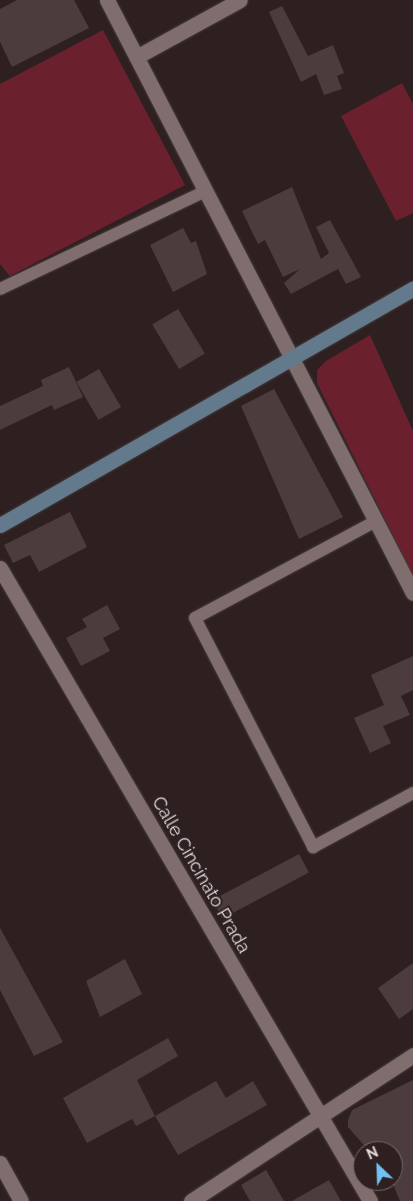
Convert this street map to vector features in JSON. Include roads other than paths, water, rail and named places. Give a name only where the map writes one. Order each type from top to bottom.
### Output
[{"type":"main road","points":[[0,525],[413,288]]},
{"type":"street","points":[[107,0],[138,56],[203,192],[293,356],[413,593]]},
{"type":"street","points":[[138,56],[240,0]]},
{"type":"street","name":"Calle Cincinato Prada","points":[[0,568],[370,1201]]},
{"type":"street","points":[[191,1201],[321,1118],[413,1055]]},
{"type":"street","points":[[0,1163],[22,1201]]},
{"type":"lane","points":[[0,289],[203,192]]},
{"type":"lane","points":[[376,521],[194,618],[313,848],[413,793]]}]
